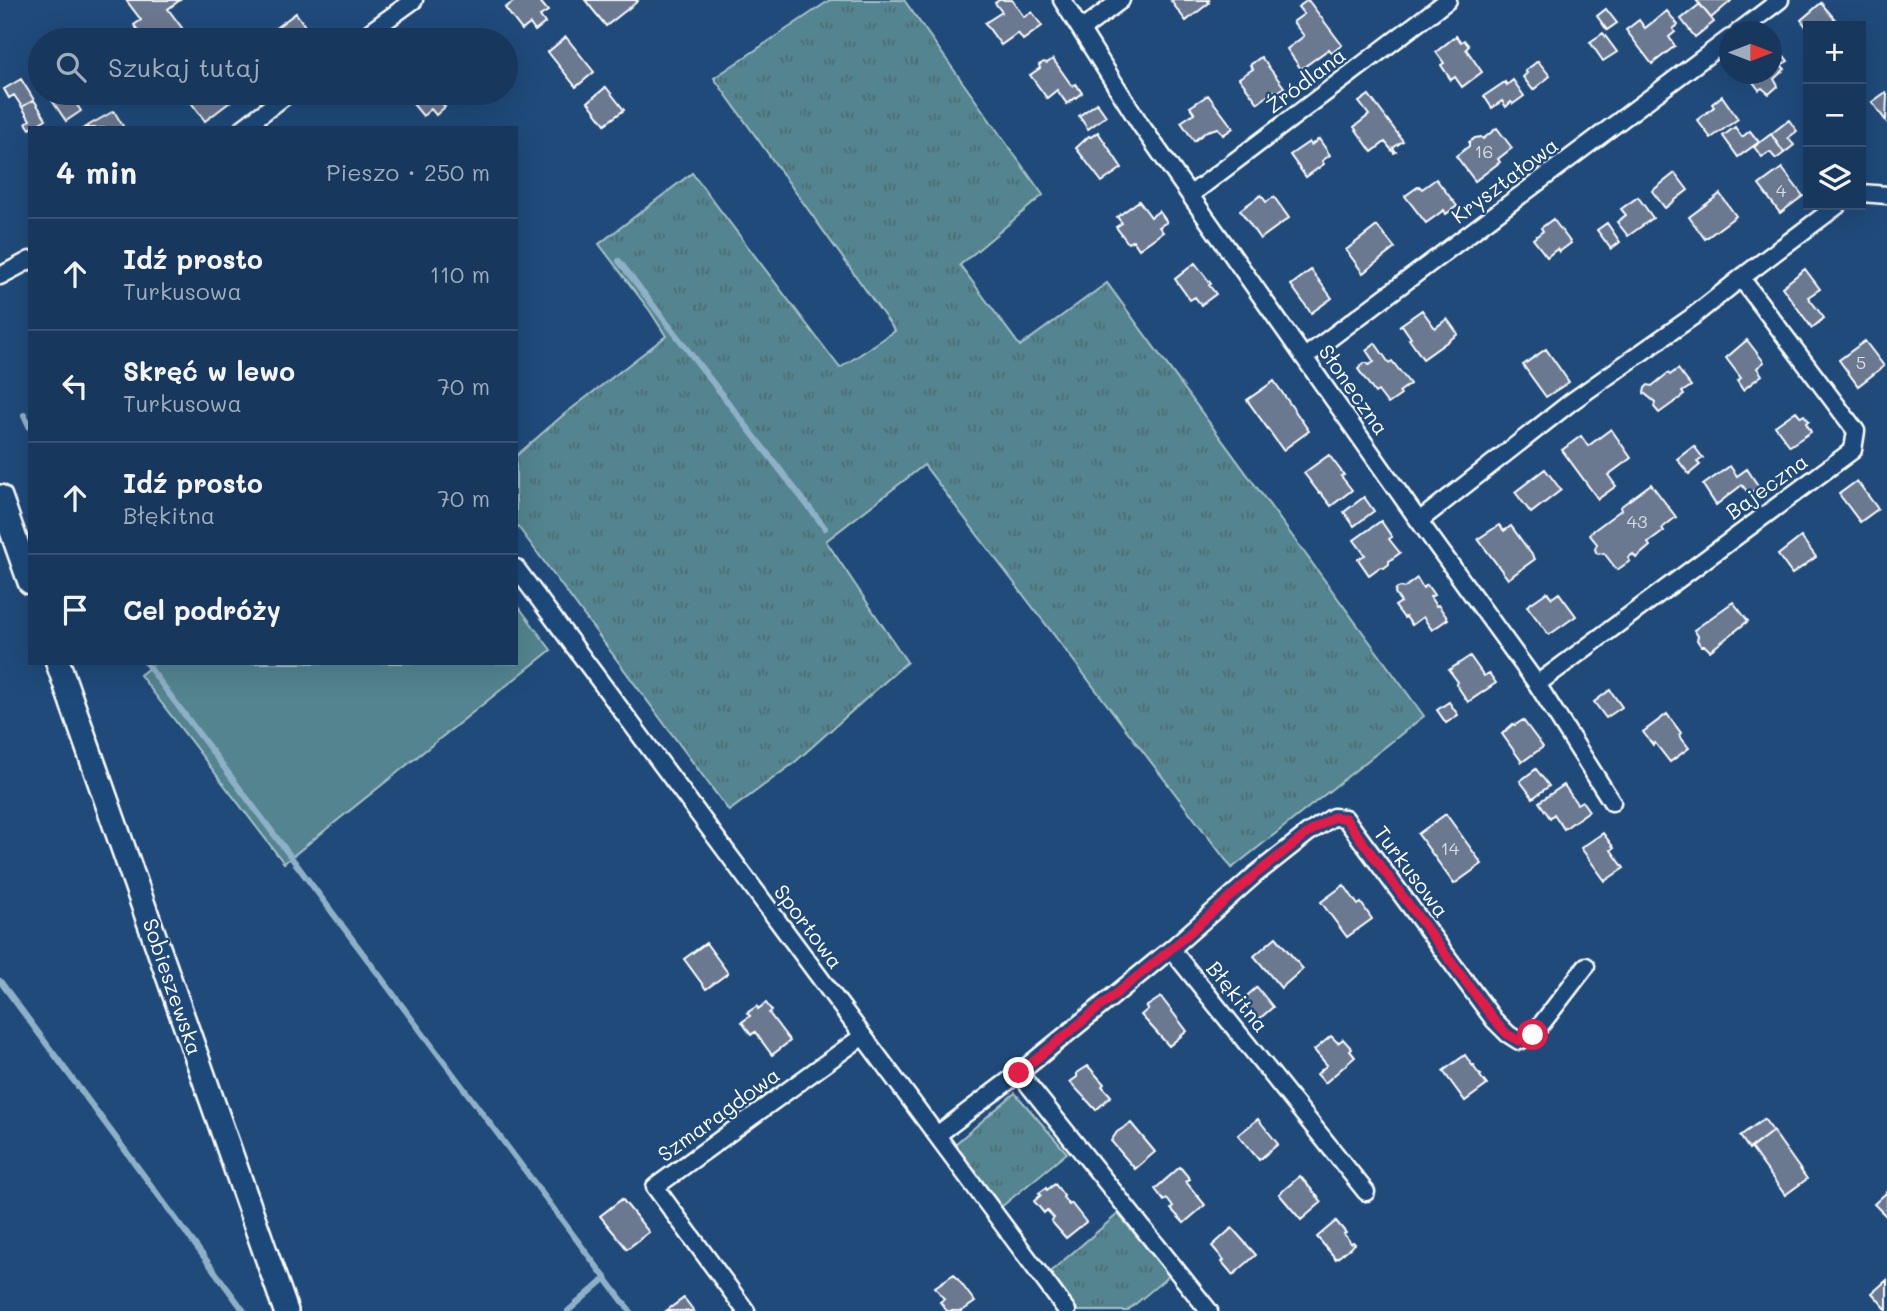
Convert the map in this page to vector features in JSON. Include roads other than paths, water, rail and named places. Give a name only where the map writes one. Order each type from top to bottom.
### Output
[{"type":"main road","points":[[0,497],[28,576]]},
{"type":"main road","name":"Sobieszewska","points":[[59,665],[286,1311]]},
{"type":"street","points":[[376,28],[414,0]]},
{"type":"street","name":"Słoneczna","points":[[1062,0],[1140,124],[1536,684],[1612,802]]},
{"type":"street","points":[[1081,30],[1121,0]]},
{"type":"street","name":"Źródlana","points":[[1190,195],[1448,0]]},
{"type":"street","points":[[1752,21],[1780,0]]},
{"type":"street","name":"Kryształowa","points":[[1305,357],[1719,46]]},
{"type":"street","points":[[246,126],[273,105]]},
{"type":"street","points":[[1866,193],[1887,195]]},
{"type":"street","points":[[1419,521],[1571,402],[1692,317],[1831,210]]},
{"type":"street","points":[[0,276],[28,261]]},
{"type":"street","name":"Bajeczna","points":[[1536,684],[1853,450],[1856,431],[1741,278]]},
{"type":"street","name":"Sportowa","points":[[518,571],[1067,1311]]},
{"type":"street","name":"Turkusowa","points":[[1171,949],[1256,874],[1315,827],[1333,817],[1345,818],[1507,1034],[1519,1041],[1533,1035],[1587,966]]},
{"type":"street","points":[[937,1135],[1019,1073],[1171,949]]},
{"type":"street","name":"Błękitna","points":[[1171,949],[1366,1192]]},
{"type":"street","name":"Szmaragdowa","points":[[746,1311],[655,1187],[863,1036]]},
{"type":"street","points":[[1019,1073],[1209,1311]]},
{"type":"waterway","points":[[619,261],[825,528]]},
{"type":"waterway","points":[[24,415],[28,424]]},
{"type":"waterway","points":[[147,665],[630,1311]]},
{"type":"waterway","points":[[0,981],[244,1311]]},
{"type":"waterway","points":[[568,1311],[606,1278]]}]
